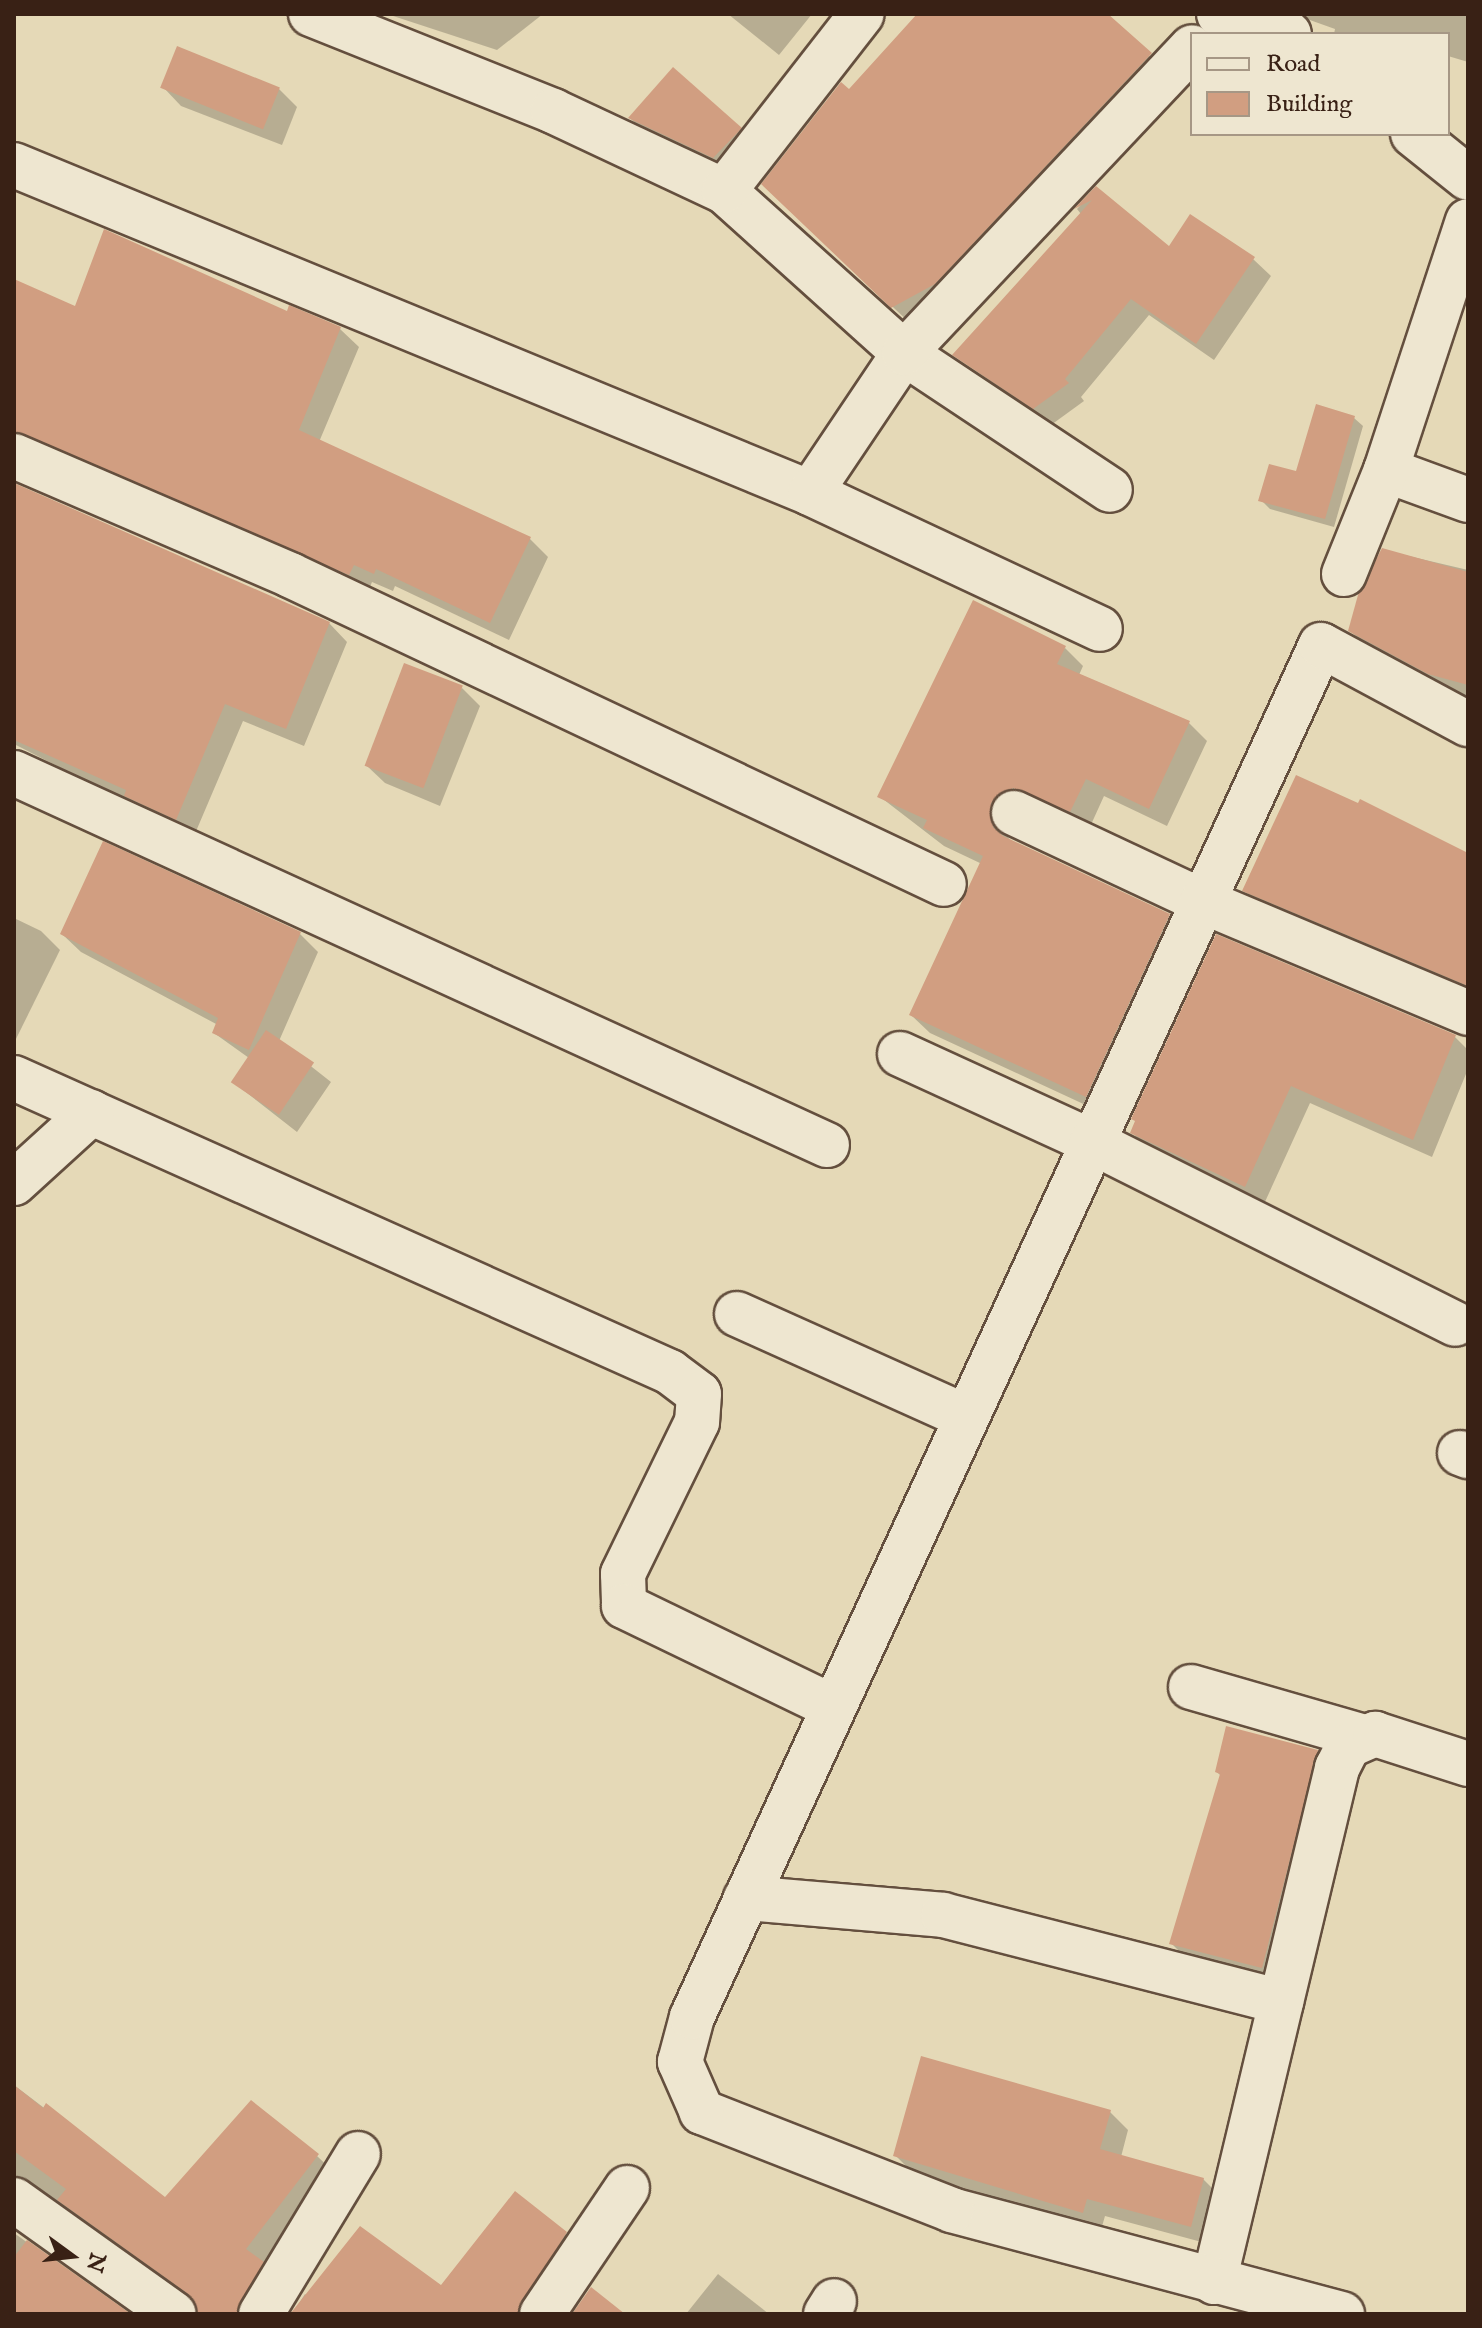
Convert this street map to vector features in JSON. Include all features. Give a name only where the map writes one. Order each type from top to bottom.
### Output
[{"type":"street","points":[[311,14],[553,111],[724,191],[904,353],[1110,490]]},
{"type":"street","points":[[724,191],[862,14]]},
{"type":"street","points":[[1209,28],[1278,25],[1287,32]]},
{"type":"street","points":[[810,493],[904,353],[1190,48]]},
{"type":"street","points":[[1416,136],[1468,178]]},
{"type":"street","points":[[14,165],[810,493],[1100,629]]},
{"type":"street","points":[[1344,574],[1386,470],[1468,221]]},
{"type":"street","points":[[14,456],[290,575],[944,884]]},
{"type":"street","points":[[1386,470],[1468,500]]},
{"type":"street","points":[[1342,2314],[952,2210],[702,2112],[680,2062],[692,2017],[1321,645],[1468,724]]},
{"type":"street","points":[[14,773],[827,1145]]},
{"type":"street","points":[[1014,813],[1202,901],[1468,1013]]},
{"type":"street","points":[[900,1054],[1092,1142],[1455,1324]]},
{"type":"street","points":[[14,1078],[670,1372],[699,1394],[697,1422],[623,1574],[624,1606],[833,1707]]},
{"type":"street","points":[[14,1183],[92,1112]]},
{"type":"street","points":[[737,1314],[966,1417]]},
{"type":"street","points":[[1191,1687],[1361,1736],[1375,1734],[1468,1764]]},
{"type":"street","points":[[1214,2282],[1337,1768],[1348,1746],[1361,1736]]},
{"type":"street","points":[[746,1898],[943,1915],[1281,2002]]},
{"type":"street","points":[[261,2314],[358,2154]]},
{"type":"street","points":[[542,2314],[627,2188]]},
{"type":"street","points":[[15,2204],[174,2314]]},
{"type":"building","points":[[917,14],[1108,14],[1152,53],[935,284],[891,308],[761,184],[841,82],[849,89]]},
{"type":"building","points":[[177,46],[280,88],[263,129],[160,88]]},
{"type":"building","points":[[673,67],[742,128],[713,158],[628,118]]},
{"type":"building","points":[[1096,186],[1169,246],[1190,214],[1255,257],[1196,344],[1131,299],[1065,379],[1069,383],[1033,409],[952,355],[1092,200],[1074,209]]},
{"type":"building","points":[[104,229],[287,311],[289,305],[341,327],[299,430],[531,537],[490,623],[376,569],[374,574],[354,565],[349,575],[14,432],[14,279],[75,306]]},
{"type":"building","points":[[1316,404],[1355,416],[1325,519],[1258,501],[1269,464],[1296,471]]},
{"type":"building","points":[[14,483],[330,622],[286,729],[225,704],[176,820],[124,796],[126,790],[14,740]]},
{"type":"building","points":[[1382,548],[1468,572],[1468,685],[1428,674],[1348,631],[1358,595]]},
{"type":"building","points":[[973,600],[1066,646],[1057,664],[1190,721],[1149,809],[1086,779],[1070,812],[1013,788],[991,803],[993,827],[1003,836],[1170,914],[1086,1097],[909,1015],[983,856],[923,828],[927,820],[877,797]]},
{"type":"building","points":[[404,663],[463,686],[423,788],[365,766]]},
{"type":"building","points":[[1296,775],[1358,803],[1360,799],[1468,853],[1468,986],[1242,891]]},
{"type":"building","points":[[103,841],[301,932],[249,1050],[212,1033],[218,1018],[60,934]]},
{"type":"building","points":[[1216,934],[1456,1035],[1413,1140],[1291,1086],[1245,1187],[1130,1133],[1135,1121],[1131,1119]]},
{"type":"building","points":[[266,1030],[314,1062],[279,1115],[231,1082]]},
{"type":"building","points":[[1226,1726],[1318,1750],[1262,1968],[1169,1944],[1220,1774],[1215,1772]]},
{"type":"building","points":[[921,2056],[1111,2110],[1100,2149],[1204,2178],[1191,2227],[1087,2199],[1083,2213],[893,2156]]},
{"type":"building","points":[[14,2085],[43,2108],[46,2103],[165,2197],[251,2100],[319,2154],[246,2249],[264,2262],[236,2314],[199,2314],[188,2294],[57,2200],[66,2189],[14,2151]]},
{"type":"building","points":[[515,2191],[567,2232],[517,2314],[290,2314],[360,2226],[441,2285]]},
{"type":"building","points":[[27,2240],[131,2314],[14,2314],[14,2257]]},
{"type":"building","points":[[591,2287],[625,2314],[572,2314]]}]
